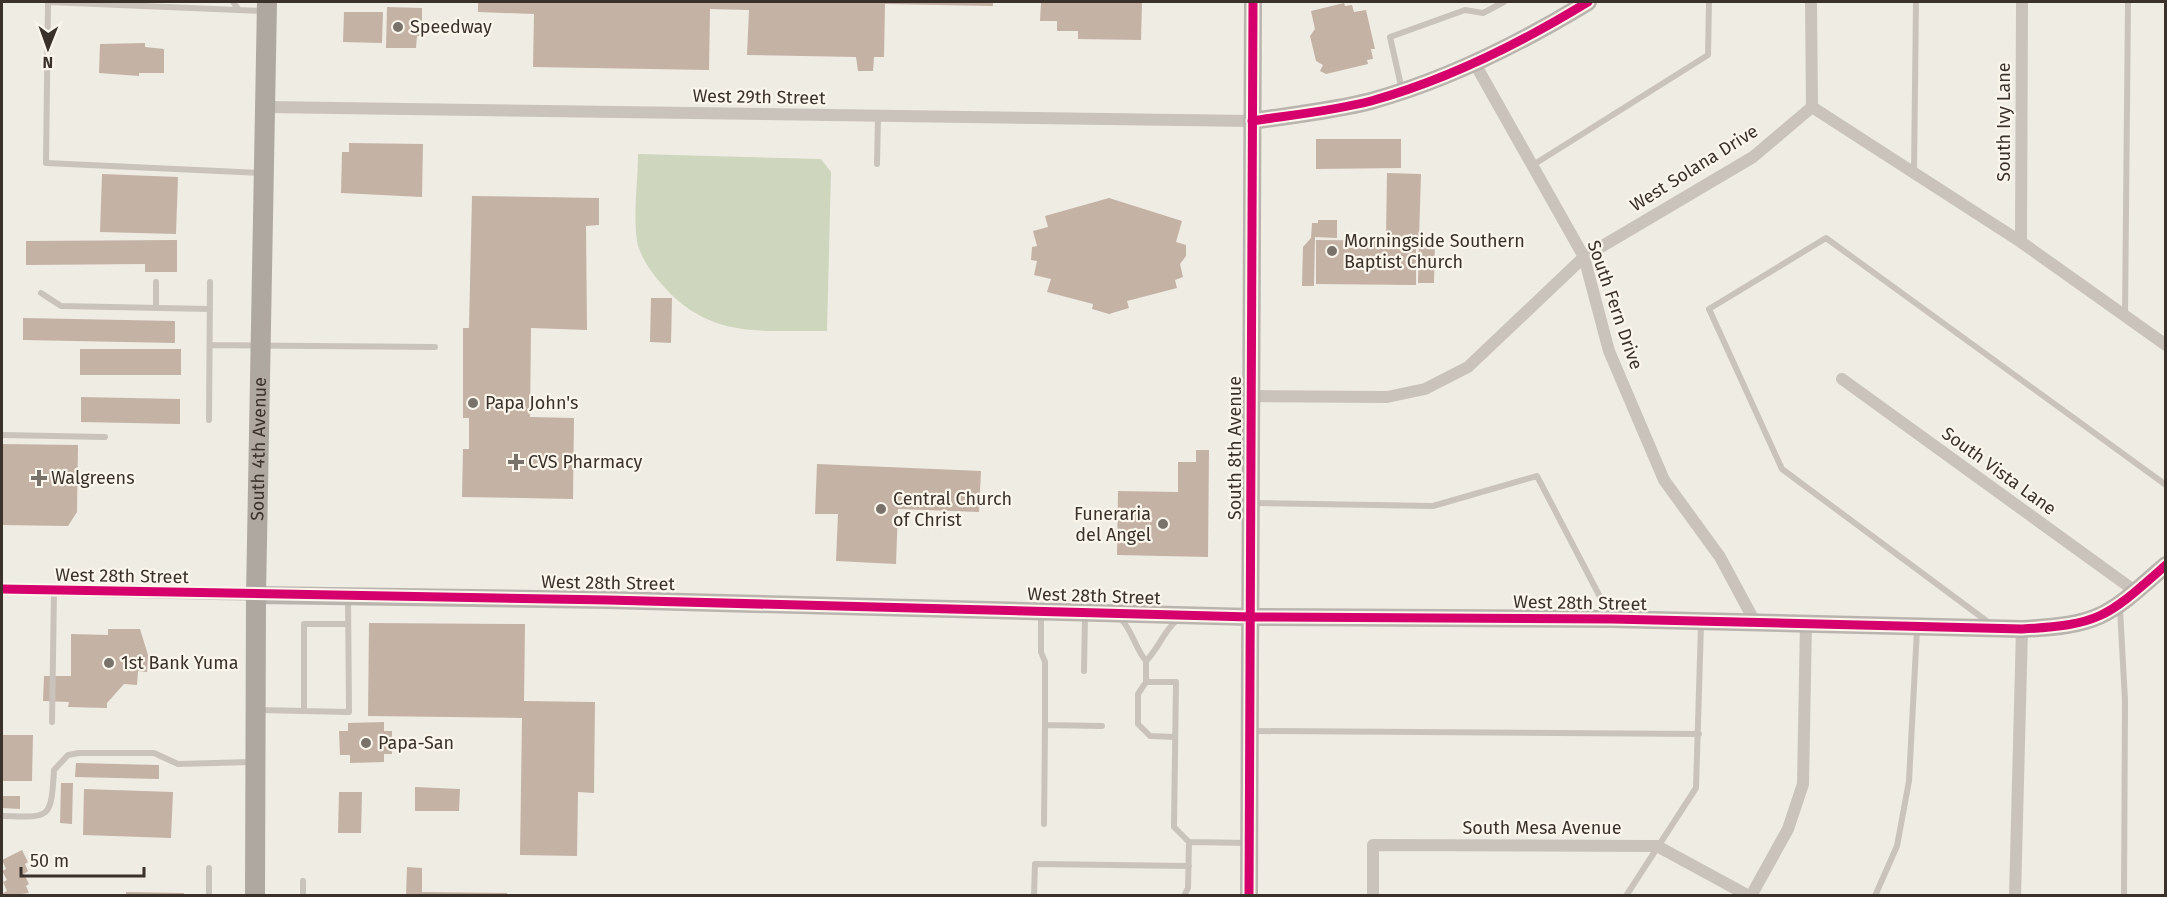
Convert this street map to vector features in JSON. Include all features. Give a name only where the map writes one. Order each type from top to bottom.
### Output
[{"type":"main road","name":"South 4th Avenue","points":[[255,896],[256,595],[267,6]]},
{"type":"street","name":"South 8th Avenue","points":[[1249,896],[1253,2]]},
{"type":"street","points":[[1252,121],[1325,111],[1402,91],[1474,62],[1553,23],[1588,2]]},
{"type":"street","points":[[1811,2],[1812,107],[2021,242],[2166,345]]},
{"type":"street","name":"South Ivy Lane","points":[[2021,242],[2022,2]]},
{"type":"street","name":"South Fern Drive","points":[[1474,62],[1584,257],[1608,351],[1664,480],[1720,557],[1755,622]]},
{"type":"street","name":"West 29th Street","points":[[266,107],[1252,121]]},
{"type":"street","name":"West Solana Drive","points":[[1251,396],[1387,398],[1425,389],[1468,367],[1584,257],[1753,157],[1812,107]]},
{"type":"street","name":"South Vista Lane","points":[[1842,379],[2135,591]]},
{"type":"street","name":"West 28th Street","points":[[2,590],[1251,617],[1701,621],[2022,629],[2080,624],[2100,617],[2120,605],[2166,565]]},
{"type":"street","points":[[1750,896],[1788,829],[1803,784],[1806,623]]},
{"type":"street","points":[[2007,896],[2015,890],[2022,629]]},
{"type":"street","name":"South Mesa Avenue","points":[[1373,896],[1373,845],[1658,846],[1750,896]]},
{"type":"lane","points":[[265,173],[46,163],[48,2],[238,10],[267,6]]},
{"type":"lane","points":[[233,2],[238,10]]},
{"type":"lane","points":[[1465,10],[1467,2]]},
{"type":"lane","points":[[1402,91],[1390,37],[1465,10],[1483,13],[1504,2]]},
{"type":"lane","points":[[1532,166],[1708,55],[1709,2]]},
{"type":"lane","points":[[1914,173],[1916,2]]},
{"type":"lane","points":[[2125,317],[2128,2]]},
{"type":"lane","points":[[877,164],[878,117]]},
{"type":"lane","points":[[1996,628],[1782,470],[1709,309],[1826,238],[2166,484]]},
{"type":"lane","points":[[156,282],[156,308]]},
{"type":"lane","points":[[209,420],[210,282]]},
{"type":"lane","points":[[41,292],[61,306],[210,309]]},
{"type":"lane","points":[[210,345],[435,347]]},
{"type":"lane","points":[[2,435],[105,437]]},
{"type":"lane","points":[[1251,503],[1433,506],[1538,476],[1612,620]]},
{"type":"lane","points":[[52,722],[54,591]]},
{"type":"lane","points":[[256,710],[349,711],[348,596]]},
{"type":"lane","points":[[2120,605],[2125,700],[2124,896]]},
{"type":"lane","points":[[1041,611],[1041,652],[1045,662],[1044,824]]},
{"type":"lane","points":[[1084,671],[1085,612]]},
{"type":"lane","points":[[1115,613],[1130,628],[1139,653],[1146,661],[1146,682],[1138,694],[1137,724],[1150,736],[1175,737]]},
{"type":"lane","points":[[1146,661],[1154,654],[1167,629],[1182,615]]},
{"type":"lane","points":[[1626,896],[1696,788],[1701,621]]},
{"type":"lane","points":[[304,711],[304,624],[348,624]]},
{"type":"lane","points":[[1875,896],[1897,846],[1909,781],[1917,626]]},
{"type":"lane","points":[[1146,682],[1176,682],[1174,827],[1189,842],[1249,843]]},
{"type":"lane","points":[[1045,725],[1102,726]]},
{"type":"lane","points":[[1250,731],[1699,734]]},
{"type":"lane","points":[[2,816],[38,817],[47,813],[52,804],[54,770],[68,755],[153,753],[178,764],[256,762]]},
{"type":"lane","points":[[1184,896],[1188,888],[1189,842]]},
{"type":"lane","points":[[1034,896],[1035,864],[1189,866]]},
{"type":"lane","points":[[209,868],[209,896]]},
{"type":"lane","points":[[303,881],[303,896]]},
{"type":"green space","points":[[638,154],[821,159],[831,172],[827,331],[736,328],[696,314],[677,300],[652,273],[638,246],[635,220]]},
{"type":"building","points":[[478,2],[993,2],[993,6],[885,4],[884,57],[874,57],[873,71],[858,71],[856,57],[747,55],[749,10],[710,9],[709,70],[533,67],[534,14],[478,12]]},
{"type":"building","points":[[1041,2],[1142,2],[1141,40],[1078,39],[1078,31],[1057,31],[1057,21],[1040,21]]},
{"type":"building","points":[[1344,3],[1345,6],[1352,5],[1354,12],[1366,10],[1375,49],[1371,49],[1373,59],[1367,60],[1368,64],[1326,74],[1320,71],[1323,65],[1316,61],[1310,36],[1315,29],[1311,11]]},
{"type":"building","points":[[387,7],[422,8],[422,36],[417,36],[416,48],[386,48]]},
{"type":"building","points":[[344,12],[383,12],[382,43],[343,42]]},
{"type":"building","points":[[145,43],[145,47],[164,49],[164,73],[139,73],[139,76],[99,73],[100,44]]},
{"type":"building","points":[[1316,139],[1401,139],[1401,168],[1316,169]]},
{"type":"building","points":[[349,143],[423,144],[422,197],[341,193],[342,152],[349,152]]},
{"type":"building","points":[[1387,173],[1421,174],[1419,238],[1386,238]]},
{"type":"building","points":[[102,174],[178,177],[176,234],[100,232]]},
{"type":"building","points":[[472,196],[599,198],[599,225],[586,226],[587,330],[531,328],[530,417],[574,418],[573,499],[462,497],[463,449],[469,449],[469,418],[463,418],[463,328],[469,328]]},
{"type":"building","points":[[1109,198],[1182,221],[1176,242],[1186,245],[1186,256],[1180,264],[1183,277],[1175,280],[1177,288],[1127,301],[1129,308],[1109,314],[1092,309],[1093,304],[1047,292],[1051,279],[1034,275],[1037,261],[1031,260],[1032,247],[1037,246],[1033,231],[1048,227],[1045,216]]},
{"type":"building","points":[[1318,220],[1337,220],[1337,238],[1315,237],[1314,286],[1302,286],[1303,247],[1311,238],[1312,223],[1318,223]]},
{"type":"building","points":[[1419,238],[1435,239],[1434,283],[1418,283]]},
{"type":"building","points":[[177,240],[177,272],[145,272],[145,264],[26,265],[26,241]]},
{"type":"building","points":[[1316,240],[1416,241],[1416,285],[1316,284]]},
{"type":"building","points":[[651,298],[672,298],[671,343],[650,342]]},
{"type":"building","points":[[23,318],[175,321],[175,343],[23,340]]},
{"type":"building","points":[[80,349],[181,349],[181,375],[80,375]]},
{"type":"building","points":[[81,397],[180,399],[180,424],[81,422]]},
{"type":"building","name":"Walgreens","points":[[2,444],[78,445],[77,512],[68,526],[2,525]]},
{"type":"building","name":"Funeraria del Angel","points":[[1196,450],[1209,450],[1208,557],[1117,555],[1118,491],[1178,492],[1178,462],[1196,462]]},
{"type":"building","points":[[817,464],[981,471],[979,512],[898,509],[896,564],[836,561],[838,514],[815,514]]},
{"type":"building","points":[[369,623],[525,624],[524,701],[595,702],[594,793],[578,792],[577,856],[520,855],[522,718],[368,716]]},
{"type":"building","name":"1st Bank Yuma","points":[[108,629],[140,629],[148,655],[147,672],[138,671],[137,685],[124,684],[107,703],[107,708],[68,707],[69,702],[43,701],[44,676],[71,676],[71,634],[108,635]]},
{"type":"building","name":"Papa-San","points":[[384,722],[384,731],[392,731],[392,754],[384,754],[384,762],[350,763],[350,755],[340,755],[339,731],[348,731],[348,723]]},
{"type":"building","points":[[2,735],[33,735],[32,781],[2,781]]},
{"type":"building","points":[[76,763],[159,765],[159,779],[75,777]]},
{"type":"building","points":[[61,783],[73,783],[72,824],[60,823]]},
{"type":"building","points":[[415,787],[460,789],[459,811],[415,811]]},
{"type":"building","points":[[84,789],[173,792],[171,838],[83,835]]},
{"type":"building","points":[[339,792],[362,792],[361,833],[338,833]]},
{"type":"building","points":[[2,796],[20,796],[20,809],[2,808]]},
{"type":"building","points":[[22,850],[28,862],[25,864],[28,871],[24,874],[29,884],[26,886],[29,893],[4,896],[3,893],[7,891],[3,882],[7,880],[2,871],[6,869],[2,860]]},
{"type":"building","points":[[407,867],[422,868],[422,892],[507,893],[507,896],[406,896]]},
{"type":"building","points":[[126,892],[184,893],[184,896],[126,896]]},
{"type":"cycle path","points":[[1249,896],[1253,2]]},
{"type":"cycle path","points":[[1252,121],[1312,113],[1371,101],[1428,82],[1510,46],[1588,2]]},
{"type":"cycle path","points":[[2,589],[608,600],[1251,617],[1612,619],[2022,629],[2070,624],[2102,615],[2116,607],[2166,565]]},
{"type":"place","name":"Speedway","points":[[398,27]]},
{"type":"place","name":"Morningside Southern Baptist Church","points":[[1332,251]]},
{"type":"place","name":"Papa John's","points":[[473,403]]},
{"type":"place","name":"CVS Pharmacy","points":[[516,462]]},
{"type":"place","name":"Walgreens","points":[[39,478]]},
{"type":"place","name":"Central Church of Christ","points":[[881,509]]},
{"type":"place","name":"Funeraria del Angel","points":[[1163,524]]},
{"type":"place","name":"1st Bank Yuma","points":[[109,663]]},
{"type":"place","name":"Papa-San","points":[[366,743]]}]
